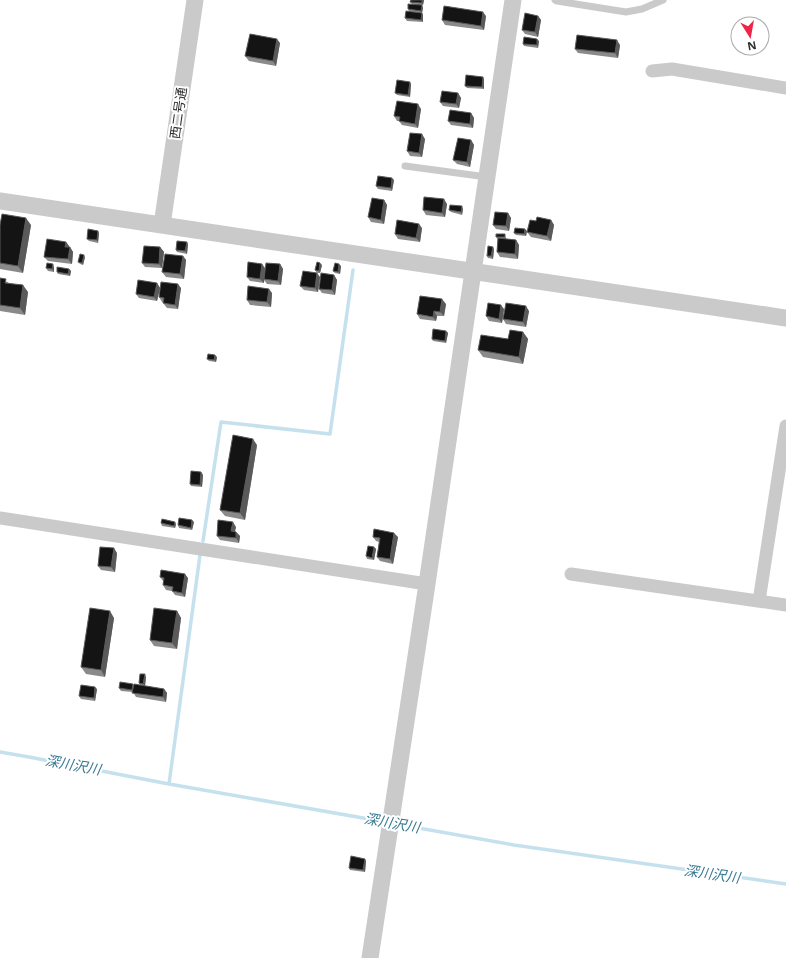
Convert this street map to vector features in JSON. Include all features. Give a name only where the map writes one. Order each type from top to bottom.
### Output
[{"type":"street","name":"西二号通","points":[[162,225],[195,0]]},
{"type":"street","points":[[370,958],[513,0]]},
{"type":"street","points":[[652,71],[672,70],[786,88]]},
{"type":"street","points":[[0,201],[786,318]]},
{"type":"street","points":[[759,601],[786,426]]},
{"type":"street","points":[[0,518],[427,584]]},
{"type":"street","points":[[571,574],[786,605]]},
{"type":"lane","points":[[555,0],[626,12],[642,9],[663,0]]},
{"type":"lane","points":[[405,166],[487,177]]},
{"type":"building","points":[[411,0],[422,0],[422,3],[410,2]]},
{"type":"building","points":[[408,4],[422,5],[421,11],[408,9]]},
{"type":"building","points":[[444,6],[483,12],[481,26],[442,20]]},
{"type":"building","points":[[406,11],[422,13],[421,20],[405,18]]},
{"type":"building","points":[[525,13],[538,16],[535,32],[522,30]]},
{"type":"building","points":[[250,34],[277,39],[273,61],[245,56]]},
{"type":"building","points":[[577,35],[617,40],[615,53],[575,49]]},
{"type":"building","points":[[524,37],[537,39],[537,45],[523,44]]},
{"type":"building","points":[[466,75],[483,77],[482,87],[465,86]]},
{"type":"building","points":[[397,80],[410,82],[408,95],[395,93]]},
{"type":"building","points":[[442,91],[458,93],[456,104],[440,102]]},
{"type":"building","points":[[397,101],[418,104],[415,124],[399,121],[400,117],[394,116]]},
{"type":"building","points":[[450,110],[471,113],[470,124],[448,121]]},
{"type":"building","points":[[410,133],[422,134],[419,153],[407,151]]},
{"type":"building","points":[[458,138],[471,140],[467,162],[453,160]]},
{"type":"building","points":[[378,176],[392,178],[391,188],[376,186]]},
{"type":"building","points":[[424,197],[444,199],[442,213],[423,210]]},
{"type":"building","points":[[372,198],[384,200],[381,220],[368,217]]},
{"type":"building","points":[[450,205],[462,206],[461,212],[449,210]]},
{"type":"building","points":[[495,212],[508,213],[506,226],[493,225]]},
{"type":"building","points":[[2,214],[26,218],[18,266],[0,263],[0,225]]},
{"type":"building","points":[[537,217],[551,220],[547,236],[527,232],[530,220],[536,221]]},
{"type":"building","points":[[397,220],[419,224],[416,238],[395,234]]},
{"type":"building","points":[[515,228],[525,229],[524,234],[514,233]]},
{"type":"building","points":[[88,229],[98,231],[97,240],[87,239]]},
{"type":"building","points":[[496,234],[505,234],[505,237],[496,237]]},
{"type":"building","points":[[498,238],[516,240],[515,254],[497,252]]},
{"type":"building","points":[[47,239],[66,242],[65,247],[70,247],[68,259],[44,257]]},
{"type":"building","points":[[177,241],[187,242],[185,251],[176,250]]},
{"type":"building","points":[[144,246],[160,247],[159,264],[142,263]]},
{"type":"building","points":[[488,246],[493,247],[491,256],[487,256]]},
{"type":"building","points":[[80,254],[84,255],[82,263],[78,262]]},
{"type":"building","points":[[165,254],[183,256],[180,274],[162,272]]},
{"type":"building","points":[[248,262],[262,264],[260,279],[247,277]]},
{"type":"building","points":[[317,262],[320,263],[319,271],[315,270]]},
{"type":"building","points":[[47,263],[53,264],[52,269],[46,268]]},
{"type":"building","points":[[266,263],[280,264],[278,281],[264,279]]},
{"type":"building","points":[[335,263],[339,264],[338,272],[333,271]]},
{"type":"building","points":[[57,267],[69,269],[68,274],[57,272]]},
{"type":"building","points":[[303,271],[317,273],[315,288],[300,286]]},
{"type":"building","points":[[321,273],[334,275],[332,290],[319,289]]},
{"type":"building","points":[[0,278],[6,279],[5,283],[23,285],[20,308],[0,305]]},
{"type":"building","points":[[138,280],[157,283],[154,297],[136,294]]},
{"type":"building","points":[[161,282],[178,284],[175,305],[163,303],[164,298],[159,297]]},
{"type":"building","points":[[248,286],[269,289],[267,302],[247,300]]},
{"type":"building","points":[[420,296],[442,299],[440,312],[434,311],[433,317],[417,314]]},
{"type":"building","points":[[488,303],[501,305],[499,319],[486,316]]},
{"type":"building","points":[[506,303],[526,306],[523,322],[503,319]]},
{"type":"building","points":[[433,329],[446,331],[445,341],[432,339]]},
{"type":"building","points":[[510,330],[523,332],[519,357],[478,350],[481,335],[508,339]]},
{"type":"building","points":[[208,354],[215,355],[214,360],[207,359]]},
{"type":"building","points":[[233,435],[253,439],[240,513],[220,510]]},
{"type":"building","points":[[191,471],[201,472],[200,485],[190,484]]},
{"type":"building","points":[[179,518],[192,520],[191,528],[178,525]]},
{"type":"building","points":[[162,519],[175,522],[174,526],[161,523]]},
{"type":"building","points":[[218,520],[233,522],[231,531],[236,532],[236,538],[217,536]]},
{"type":"building","points":[[374,529],[394,533],[390,559],[377,557],[380,538],[373,537]]},
{"type":"building","points":[[368,546],[374,547],[372,558],[366,556]]},
{"type":"building","points":[[100,547],[114,548],[111,567],[98,566]]},
{"type":"building","points":[[161,570],[185,574],[182,593],[172,591],[173,587],[163,585],[164,578],[160,577]]},
{"type":"building","points":[[90,608],[110,611],[101,670],[81,667]]},
{"type":"building","points":[[154,608],[177,611],[172,643],[150,640]]},
{"type":"building","points":[[140,674],[145,674],[143,684],[139,683]]},
{"type":"building","points":[[120,682],[133,684],[132,690],[119,688]]},
{"type":"building","points":[[134,684],[164,689],[163,697],[132,693]]},
{"type":"building","points":[[81,685],[95,687],[94,698],[79,696]]},
{"type":"building","points":[[351,856],[365,859],[363,870],[349,868]]},
{"type":"waterway","points":[[203,541],[221,422],[330,434],[353,270]]},
{"type":"waterway","points":[[169,784],[200,555]]},
{"type":"waterway","name":"深川沢川","points":[[0,752],[169,784],[386,822]]},
{"type":"waterway","name":"深川沢川","points":[[396,824],[514,845],[786,884]]}]
